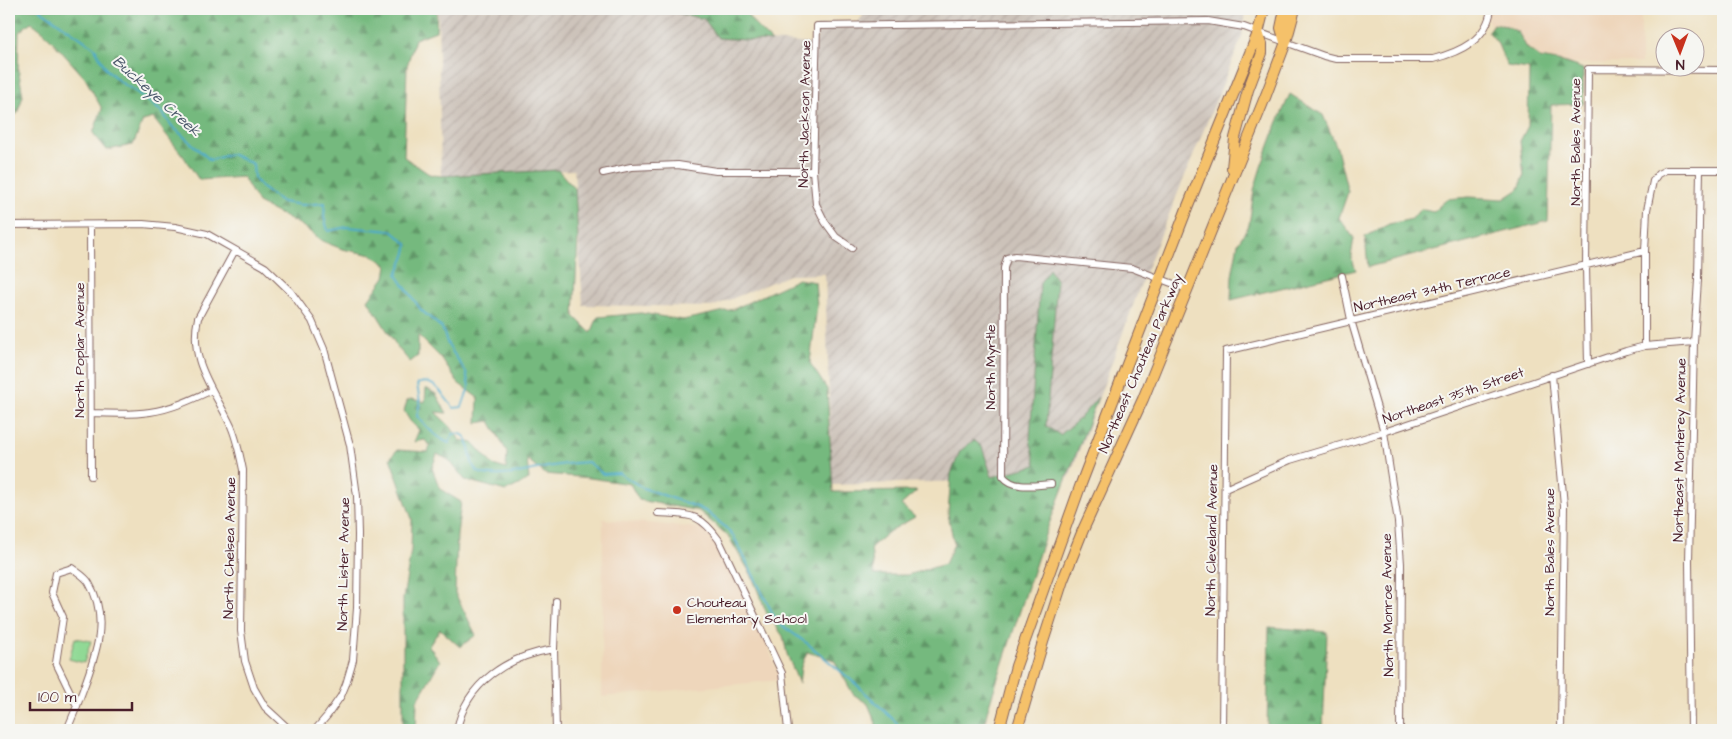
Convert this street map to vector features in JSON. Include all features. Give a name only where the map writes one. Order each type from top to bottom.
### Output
[{"type":"main road","name":"Northeast Chouteau Parkway","points":[[999,730],[1016,666],[1052,564],[1124,370],[1258,33],[1264,9]]},
{"type":"main road","points":[[1285,9],[1281,28],[1286,42]]},
{"type":"main road","name":"Northeast Chouteau Parkway","points":[[1017,730],[1043,642],[1082,530],[1143,399],[1286,42],[1295,9]]},
{"type":"main road","points":[[1230,182],[1235,138],[1248,90],[1262,53],[1262,44],[1258,33]]},
{"type":"street","points":[[1258,33],[1336,59],[1433,59],[1448,55],[1475,40],[1485,29],[1490,18],[1491,9]]},
{"type":"street","name":"North Jackson Avenue","points":[[852,248],[836,237],[825,222],[816,204],[813,171],[817,26],[1208,21],[1244,27],[1258,33]]},
{"type":"street","name":"North Bales Avenue","points":[[1588,364],[1586,266],[1588,69],[1723,70]]},
{"type":"street","points":[[603,173],[631,167],[678,165],[716,172],[813,171]]},
{"type":"street","points":[[1645,346],[1645,251],[1649,192],[1653,181],[1658,174],[1666,170],[1723,170]]},
{"type":"street","name":"Northeast Monterey Avenue","points":[[1691,730],[1689,561],[1700,170]]},
{"type":"street","points":[[9,225],[143,224],[175,227],[207,234],[235,250]]},
{"type":"street","name":"North Poplar Avenue","points":[[90,225],[91,476]]},
{"type":"street","name":"North Chelsea Avenue","points":[[235,250],[198,318],[195,337],[197,356],[231,426],[243,470],[241,631],[245,660],[252,682],[262,702],[290,730]]},
{"type":"street","name":"North Lister Avenue","points":[[235,250],[265,267],[278,278],[297,299],[312,321],[324,349],[350,445],[357,496],[358,534],[357,608],[353,660],[341,696],[315,730]]},
{"type":"street","name":"Northeast 34th Terrace","points":[[1226,351],[1645,251]]},
{"type":"street","name":"North Myrtle","points":[[1051,484],[1014,484],[1008,482],[1003,476],[1004,268],[1007,258],[1015,256],[1132,268],[1161,278]]},
{"type":"street","name":"North Monroe Avenue","points":[[1342,276],[1351,320],[1384,432],[1400,543],[1400,730]]},
{"type":"street","points":[[1161,278],[1186,289]]},
{"type":"street","name":"Northeast 35th Street","points":[[1225,489],[1290,460],[1384,432],[1626,351],[1645,346],[1694,342]]},
{"type":"street","name":"North Cleveland Avenue","points":[[1222,730],[1226,351]]},
{"type":"street","name":"North Bales Avenue","points":[[1552,375],[1564,505],[1561,730]]},
{"type":"street","points":[[92,414],[151,412],[188,402],[212,390]]},
{"type":"street","points":[[658,513],[688,515],[700,519],[713,529],[730,560],[782,673],[788,730]]},
{"type":"street","points":[[67,730],[77,706],[99,642],[100,610],[88,582],[72,568],[56,573],[52,593],[63,617],[56,663],[77,706]]},
{"type":"street","points":[[556,601],[554,649],[556,730]]},
{"type":"street","points":[[457,730],[464,706],[485,679],[516,659],[554,649]]},
{"type":"shaded area","points":[[438,9],[659,9],[704,19],[718,38],[816,44],[817,26],[855,26],[868,9],[1245,9],[1242,37],[1145,273],[1069,478],[832,485],[825,274],[789,275],[712,307],[583,305],[574,170],[441,176]]},
{"type":"shaded area","points":[[1482,9],[1641,9],[1641,63],[1528,64],[1493,30]]},
{"type":"shaded area","name":"Chouteau Elementary School","points":[[603,519],[713,529],[760,624],[780,680],[602,697]]},
{"type":"green space","points":[[437,9],[436,31],[415,39],[407,66],[404,157],[429,174],[441,176],[558,170],[575,189],[578,238],[574,316],[591,333],[598,317],[641,313],[683,320],[734,309],[798,279],[815,282],[817,306],[810,363],[827,389],[833,492],[917,491],[901,505],[915,517],[890,531],[871,547],[874,575],[907,575],[945,564],[954,544],[948,514],[951,474],[960,451],[974,440],[982,447],[992,477],[1036,465],[1030,439],[1040,283],[1049,269],[1057,281],[1046,426],[1060,435],[1079,419],[1098,397],[1046,532],[988,708],[983,730],[875,730],[876,723],[868,704],[853,694],[834,660],[807,652],[801,667],[799,684],[787,654],[783,636],[767,614],[751,574],[728,536],[699,511],[639,500],[630,484],[545,474],[527,459],[529,480],[506,491],[465,480],[449,460],[437,454],[432,468],[440,489],[461,502],[457,535],[455,593],[476,635],[460,647],[440,629],[429,646],[440,661],[417,701],[416,730],[403,730],[403,599],[411,550],[412,519],[390,458],[397,450],[428,452],[430,446],[425,440],[414,442],[419,430],[404,411],[407,401],[411,399],[425,402],[426,388],[436,394],[447,413],[435,412],[450,426],[460,440],[473,443],[493,465],[506,469],[507,452],[490,421],[477,423],[478,398],[458,383],[441,358],[418,335],[418,356],[410,362],[398,348],[368,300],[385,277],[387,265],[372,255],[342,249],[322,241],[301,225],[258,203],[243,177],[199,180],[184,157],[153,118],[143,121],[133,145],[107,150],[93,133],[102,109],[85,78],[44,32],[31,22],[19,32],[18,68],[23,96],[17,114],[9,115],[9,26],[12,10]]},
{"type":"green space","points":[[660,9],[743,9],[755,25],[772,42],[718,38],[704,19]]},
{"type":"green space","points":[[1493,24],[1507,26],[1518,32],[1527,48],[1540,58],[1563,62],[1583,69],[1583,104],[1551,105],[1548,221],[1368,267],[1365,237],[1389,224],[1412,219],[1420,209],[1433,212],[1447,199],[1469,197],[1504,199],[1519,189],[1524,176],[1520,141],[1528,126],[1529,69],[1507,66],[1497,42],[1488,31]]},
{"type":"green space","points":[[1290,94],[1323,115],[1337,148],[1348,192],[1339,218],[1354,238],[1351,257],[1356,270],[1231,300],[1232,276],[1238,243],[1249,225],[1254,190],[1261,167]]},
{"type":"green space","points":[[1269,627],[1327,632],[1323,730],[1267,730]]},
{"type":"green space","points":[[75,638],[91,641],[84,663],[69,659]]},
{"type":"waterway","name":"Buckeye Creek","points":[[39,9],[95,48],[106,69],[119,81],[162,112],[172,126],[210,160],[231,154],[253,164],[254,178],[262,188],[282,202],[302,205],[325,203],[324,217],[328,231],[347,227],[392,231],[407,244],[405,256],[397,275],[421,310],[442,328],[448,345],[466,372],[469,387],[462,407],[454,408],[434,385],[423,382],[417,384],[420,402],[417,416],[444,441],[449,443],[453,434],[461,434],[466,438],[473,465],[477,471],[484,474],[505,475],[557,465],[588,462],[603,474],[619,473],[643,488],[707,512],[734,537],[777,622],[808,644],[857,685],[896,722],[901,730]]},
{"type":"place","name":"Chouteau Elementary School","points":[[677,610]]}]
